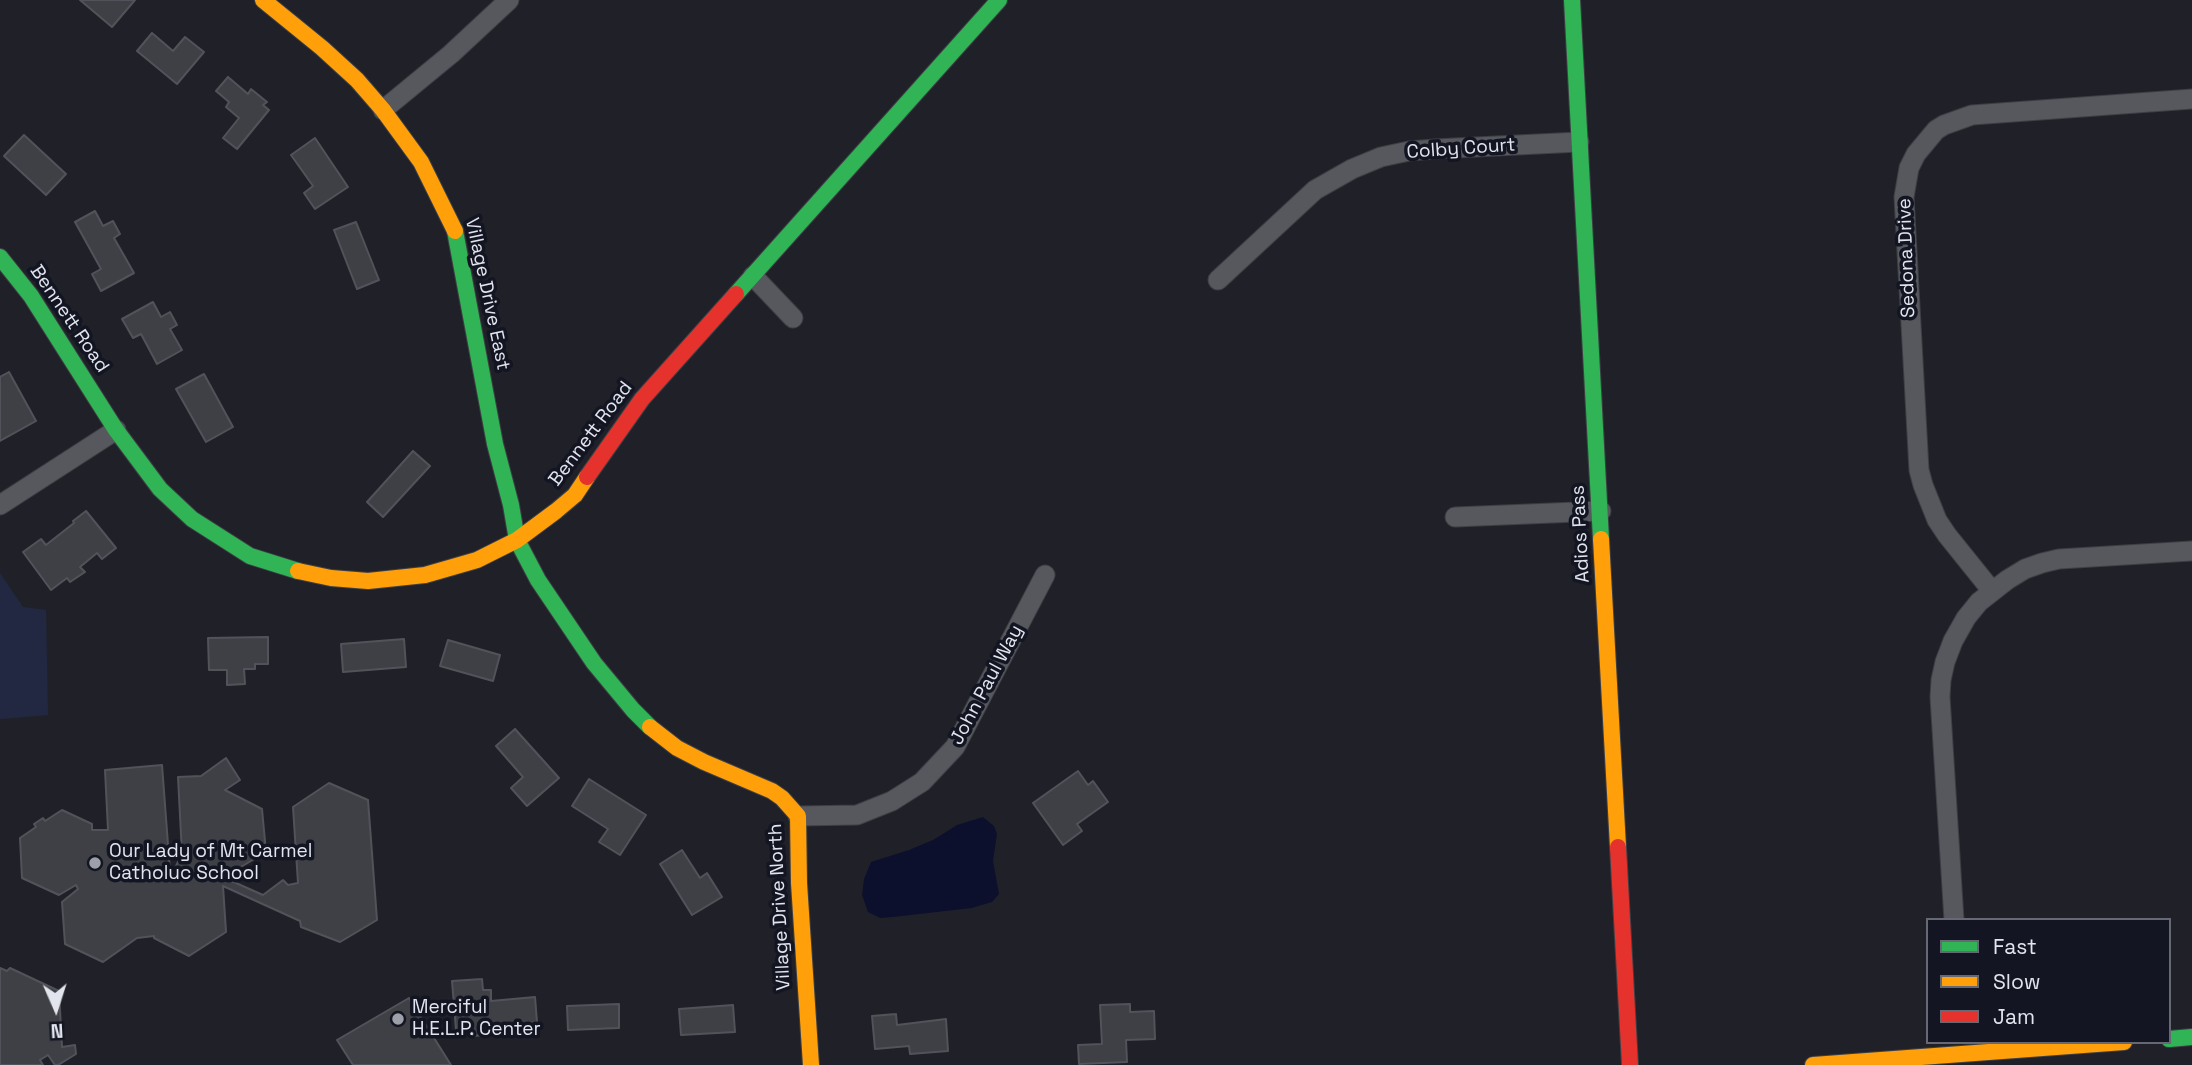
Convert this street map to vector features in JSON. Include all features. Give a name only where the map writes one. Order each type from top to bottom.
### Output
[{"type":"street","name":"Village Drive East","points":[[263,0],[357,79],[421,163],[445,207],[455,229],[495,444],[517,540]]},
{"type":"street","points":[[383,110],[452,54],[509,0]]},
{"type":"street","name":"Bennett Road","points":[[0,257],[31,296],[116,430],[160,489],[192,519],[250,556],[291,570],[349,580],[407,578],[477,560],[517,540],[575,495],[642,399],[999,0]]},
{"type":"street","name":"Adios Pass","points":[[1572,0],[1630,1065]]},
{"type":"street","name":"Sedona Drive","points":[[1992,591],[1937,520],[1919,470],[1904,197],[1909,168],[1916,154],[1936,130],[1972,115],[2192,99]]},
{"type":"street","name":"Colby Court","points":[[1218,280],[1315,190],[1352,169],[1381,157],[1435,149],[1579,142]]},
{"type":"street","points":[[753,276],[793,318]]},
{"type":"street","points":[[0,505],[116,430]]},
{"type":"street","points":[[1455,517],[1601,511]]},
{"type":"street","name":"Village Drive North","points":[[517,540],[538,580],[594,663],[647,724],[677,748],[772,790],[798,816],[799,883],[811,1065]]},
{"type":"street","points":[[1954,918],[1943,772],[1941,680],[1953,641],[1966,618],[1992,591],[2025,569],[2059,559],[2192,551]]},
{"type":"street","name":"John Paul Way","points":[[798,816],[857,815],[892,801],[922,782],[955,747],[1045,575]]},
{"type":"street","points":[[2171,1039],[2192,1037]]},
{"type":"street","points":[[1813,1065],[2098,1044]]},
{"type":"shaded area","points":[[0,573],[23,607],[46,610],[48,715],[0,719]]},
{"type":"shaded area","points":[[983,817],[994,826],[997,834],[993,861],[999,894],[992,902],[972,908],[893,917],[880,918],[868,912],[862,895],[864,879],[871,862],[909,850],[933,840],[957,825]]},
{"type":"building","points":[[80,0],[135,0],[112,27]]},
{"type":"building","points":[[152,33],[173,51],[185,37],[204,52],[177,84],[137,51]]},
{"type":"building","points":[[228,77],[248,94],[251,89],[267,102],[263,105],[269,110],[237,149],[223,138],[239,118],[226,107],[229,102],[216,91]]},
{"type":"building","points":[[24,135],[66,174],[46,195],[4,156]]},
{"type":"building","points":[[315,138],[348,187],[315,209],[304,193],[313,186],[291,155]]},
{"type":"building","points":[[95,211],[103,226],[113,221],[120,234],[114,238],[134,273],[101,291],[92,274],[101,269],[75,222]]},
{"type":"building","points":[[356,222],[379,280],[357,289],[334,230]]},
{"type":"building","points":[[153,302],[161,317],[170,312],[177,325],[170,329],[182,350],[157,364],[141,334],[133,338],[122,319]]},
{"type":"building","points":[[9,372],[36,421],[0,441],[0,377]]},
{"type":"building","points":[[204,374],[233,427],[206,442],[176,389]]},
{"type":"building","points":[[413,451],[430,466],[383,517],[367,502]]},
{"type":"building","points":[[86,511],[116,548],[102,559],[97,553],[80,567],[85,572],[70,582],[67,578],[51,590],[23,552],[41,539],[46,545]]},
{"type":"building","points":[[268,637],[268,664],[255,664],[255,669],[244,669],[245,684],[227,685],[227,670],[209,670],[208,638]]},
{"type":"building","points":[[404,639],[406,667],[343,672],[341,644]]},
{"type":"building","points":[[448,640],[500,655],[493,681],[440,666]]},
{"type":"building","points":[[515,729],[559,778],[527,806],[511,788],[523,777],[496,746]]},
{"type":"building","name":"Our Lady of Mt Carmel Catholuc School","points":[[226,758],[240,780],[225,790],[262,809],[266,852],[229,874],[227,879],[263,895],[283,880],[288,885],[298,883],[293,807],[329,783],[368,800],[377,920],[340,942],[301,927],[300,921],[223,886],[226,932],[189,956],[154,936],[137,938],[103,962],[65,944],[62,902],[78,889],[76,885],[59,895],[22,878],[20,838],[36,827],[34,824],[43,818],[45,821],[62,810],[92,824],[92,830],[108,830],[105,770],[162,765],[172,874],[182,854],[178,777],[201,776]]},
{"type":"building","points":[[1078,771],[1088,785],[1093,781],[1108,802],[1077,824],[1082,831],[1063,845],[1033,803]]},
{"type":"building","points":[[589,779],[646,815],[620,855],[599,842],[608,829],[572,806]]},
{"type":"building","points":[[682,850],[700,878],[707,873],[722,897],[692,915],[660,864]]},
{"type":"building","points":[[0,968],[7,971],[10,968],[59,991],[62,1047],[75,1045],[76,1054],[58,1065],[55,1065],[48,1055],[40,1060],[43,1065],[0,1065]]},
{"type":"building","points":[[482,979],[483,990],[491,990],[491,1001],[535,997],[537,1022],[509,1025],[509,1033],[473,1036],[472,1028],[456,1030],[452,981]]},
{"type":"building","name":"Merciful H.E.L.P. Center","points":[[409,998],[451,1065],[353,1065],[337,1040]]},
{"type":"building","points":[[619,1004],[619,1028],[568,1030],[567,1006]]},
{"type":"building","points":[[1130,1004],[1130,1012],[1154,1011],[1155,1039],[1126,1040],[1127,1062],[1079,1064],[1078,1045],[1102,1044],[1100,1005]]},
{"type":"building","points":[[733,1005],[735,1032],[681,1035],[679,1009]]},
{"type":"building","points":[[896,1014],[897,1025],[946,1019],[948,1051],[910,1054],[909,1046],[875,1049],[872,1016]]},
{"type":"traffic: fast","points":[[736,294],[999,0]]},
{"type":"traffic: fast","points":[[1572,0],[1601,539]]},
{"type":"traffic: fast","points":[[455,231],[495,444],[517,540],[538,580],[594,663],[650,727]]},
{"type":"traffic: fast","points":[[0,257],[31,296],[116,430],[160,489],[192,519],[250,556],[298,571]]},
{"type":"traffic: fast","points":[[2171,1039],[2192,1037]]},
{"type":"traffic: slow","points":[[263,0],[357,80],[383,110],[421,162],[455,231]]},
{"type":"traffic: slow","points":[[298,571],[331,578],[368,581],[425,575],[477,560],[517,540],[556,511],[575,495],[587,477]]},
{"type":"traffic: slow","points":[[1601,539],[1618,847]]},
{"type":"traffic: slow","points":[[650,727],[677,748],[772,791],[798,816],[799,883],[811,1065]]},
{"type":"traffic: slow","points":[[1813,1065],[2097,1044]]},
{"type":"traffic: jam","points":[[587,477],[642,399],[736,294]]},
{"type":"traffic: jam","points":[[1618,847],[1630,1065]]},
{"type":"place","name":"Our Lady of Mt Carmel Catholuc School","points":[[95,863]]},
{"type":"place","name":"Merciful H.E.L.P. Center","points":[[398,1019]]}]
